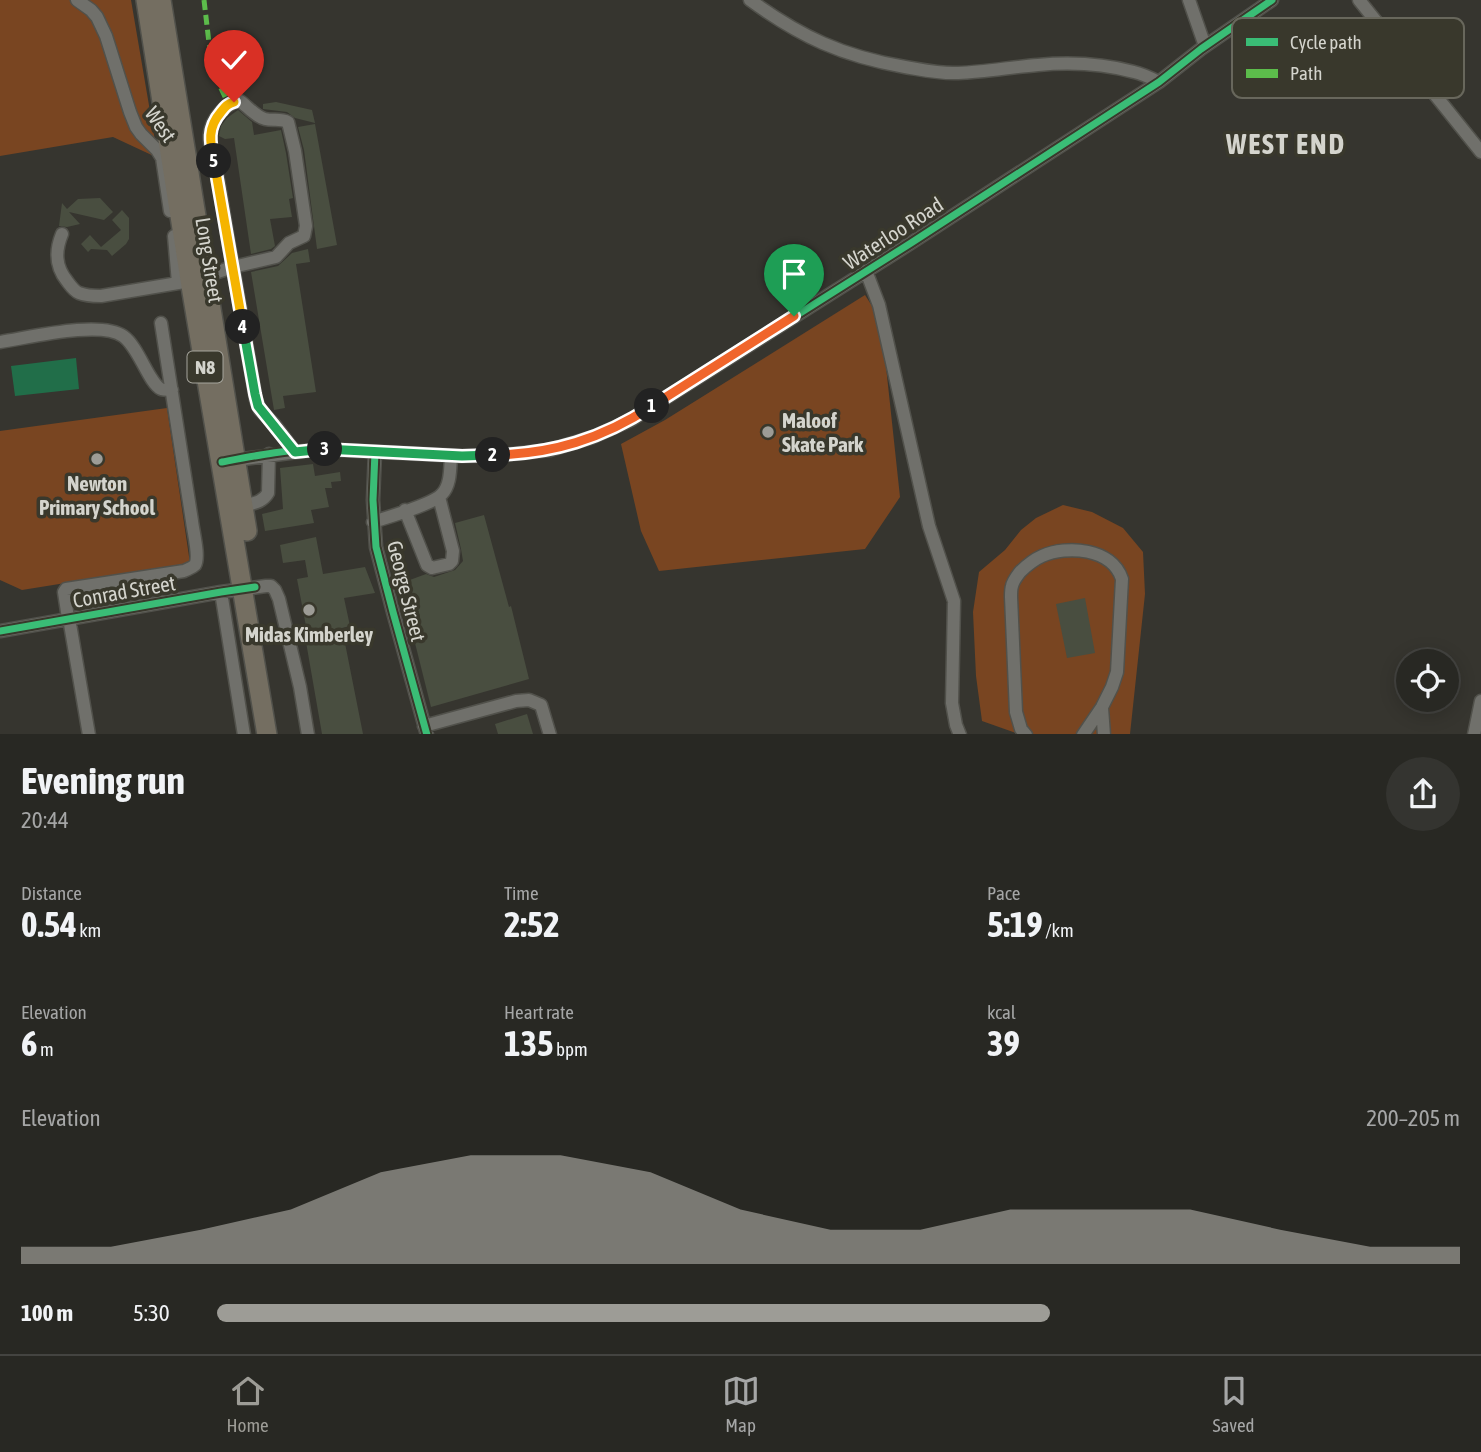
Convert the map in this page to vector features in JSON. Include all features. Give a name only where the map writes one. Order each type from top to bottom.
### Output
[{"type":"highway","name":"Long Street","points":[[146,0],[191,280],[229,461],[249,588],[267,734]]},
{"type":"highway","name":"Long Street","points":[[161,0],[191,280]]},
{"type":"highway","name":"Long Street","points":[[229,461],[243,506],[249,588],[280,734]]},
{"type":"street","name":"West","points":[[77,0],[97,17],[106,36],[136,127],[162,159],[176,251],[191,280]]},
{"type":"street","points":[[750,0],[800,34],[829,47],[885,64],[955,73],[1042,65],[1078,65],[1136,72],[1159,82]]},
{"type":"street","points":[[1189,0],[1205,46]]},
{"type":"street","name":"Waterloo Road","points":[[1246,18],[1272,0]]},
{"type":"street","points":[[1359,0],[1373,18]]},
{"type":"street","name":"Waterloo Road","points":[[229,461],[320,449],[452,456],[504,455],[550,450],[612,429],[631,420],[866,271],[1159,82],[1232,27]]},
{"type":"street","points":[[1438,98],[1481,152]]},
{"type":"street","points":[[62,234],[58,243],[57,259],[60,272],[78,293],[102,296],[191,280],[233,267],[276,257],[289,243],[304,236],[306,226],[288,122],[283,119],[261,118],[240,101],[228,103],[210,132],[210,143],[233,267],[256,401],[260,410],[295,452]]},
{"type":"street","points":[[866,271],[879,305],[929,526],[954,601],[951,703],[960,734]]},
{"type":"street","points":[[89,734],[64,592],[68,588],[184,570],[193,567],[197,560],[161,323]]},
{"type":"street","points":[[0,342],[83,330],[112,332],[123,336],[133,347],[162,390],[172,390]]},
{"type":"street","name":"George Street","points":[[375,452],[373,522],[376,547],[426,730]]},
{"type":"street","points":[[243,506],[259,502],[268,493],[269,454]]},
{"type":"street","points":[[373,522],[433,501],[442,495],[450,477],[452,456]]},
{"type":"street","points":[[405,510],[427,565],[432,568],[449,564],[453,551],[439,497]]},
{"type":"street","points":[[1026,734],[1021,729],[1016,712],[1012,584],[1029,564],[1040,556],[1066,551],[1090,551],[1117,567],[1122,579],[1116,672],[1102,708],[1083,734]]},
{"type":"street","points":[[249,588],[271,586],[279,599],[308,734]]},
{"type":"street","name":"Conrad Street","points":[[0,631],[249,588]]},
{"type":"street","points":[[220,592],[244,734]]},
{"type":"street","points":[[426,730],[516,701],[529,700],[541,705],[550,734]]},
{"type":"street","points":[[1475,734],[1481,701]]},
{"type":"street","points":[[1102,708],[1104,734]]},
{"type":"shaded area","points":[[0,0],[131,0],[158,158],[113,137],[0,156]]},
{"type":"shaded area","name":"Maloof Skate Park","points":[[865,295],[881,320],[900,497],[865,549],[659,571],[641,531],[621,444],[665,420]]},
{"type":"shaded area","points":[[76,358],[79,389],[15,396],[11,366]]},
{"type":"shaded area","points":[[167,408],[190,563],[22,590],[0,580],[0,431]]},
{"type":"shaded area","points":[[1063,505],[1092,512],[1123,528],[1143,552],[1145,594],[1130,734],[1019,734],[982,721],[976,676],[973,612],[979,572],[1036,518]]},
{"type":"building","points":[[276,102],[312,110],[315,123],[295,118],[287,112],[263,109],[263,104]]},
{"type":"building","points":[[238,110],[252,122],[254,135],[281,130],[293,198],[289,199],[292,217],[270,219],[275,246],[251,254],[234,138],[225,139],[219,136],[221,126]]},
{"type":"building","points":[[315,124],[337,245],[317,249],[304,150],[298,127]]},
{"type":"building","points":[[100,198],[113,212],[104,220],[69,212],[80,224],[59,226],[62,203],[67,209],[78,199]]},
{"type":"building","points":[[122,210],[129,218],[129,239],[126,244],[112,256],[107,250],[91,249],[88,252],[81,244],[90,235],[101,247],[121,230],[112,220]]},
{"type":"building","points":[[308,249],[310,262],[296,264],[316,392],[283,396],[285,408],[274,410],[251,272],[278,266],[292,253]]},
{"type":"building","points":[[313,464],[315,476],[340,472],[341,481],[331,482],[332,488],[325,488],[329,507],[311,510],[314,523],[265,531],[262,514],[283,509],[280,468]]},
{"type":"building","points":[[484,515],[529,679],[431,707],[412,631],[417,630],[399,584],[426,574],[434,577],[455,570],[463,561],[455,523]]},
{"type":"building","points":[[316,537],[323,574],[365,567],[375,593],[344,598],[350,626],[342,628],[363,734],[322,734],[297,579],[308,577],[305,560],[283,563],[280,545]]},
{"type":"building","points":[[1085,598],[1095,653],[1067,658],[1056,604]]},
{"type":"building","points":[[527,714],[533,734],[498,734],[495,724]]},
{"type":"marked path","points":[[204,0],[217,80],[228,103]]},
{"type":"cycle path","points":[[1246,18],[1272,0]]},
{"type":"cycle path","points":[[222,462],[310,449],[445,455],[539,452],[571,444],[611,429],[631,420],[911,243],[1159,82],[1232,28]]},
{"type":"cycle path","points":[[375,452],[373,500],[376,547],[427,734]]},
{"type":"cycle path","points":[[0,631],[255,587]]},
{"type":"place","name":"Maloof Skate Park","points":[[768,432]]},
{"type":"place","name":"Newton Primary School","points":[[97,459]]},
{"type":"place","name":"Midas Kimberley","points":[[309,610]]},
{"type":"district","name":"WEST END","points":[[1286,144]]},
{"type":"route","points":[[234,102],[228,103],[217,117],[210,132],[210,143],[256,401],[260,410],[295,452],[320,449],[462,456],[550,450],[593,437],[631,420],[794,316]]}]
